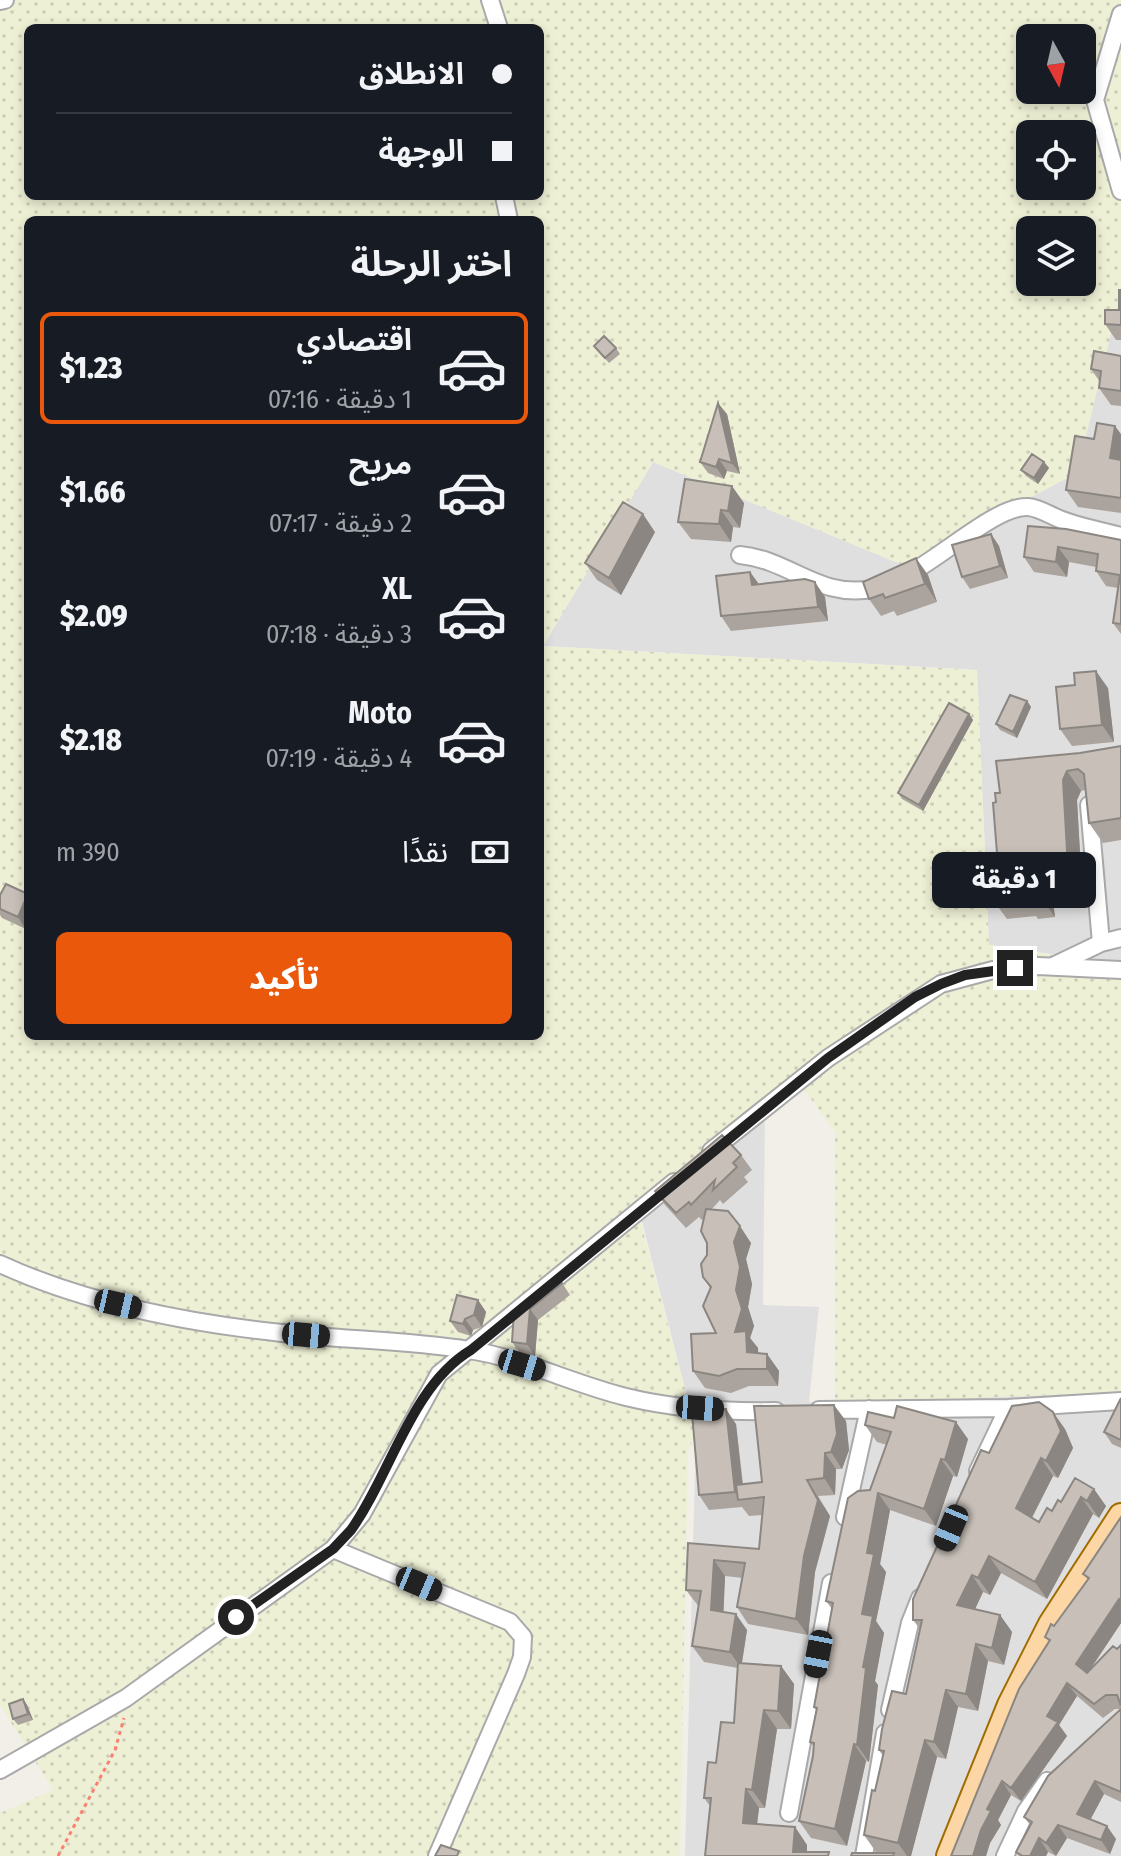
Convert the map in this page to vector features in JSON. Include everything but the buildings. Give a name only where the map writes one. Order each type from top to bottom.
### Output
[{"type":"main road","points":[[949,1856],[1005,1718],[1051,1624],[1121,1516]]},
{"type":"street","points":[[490,0],[498,24]]},
{"type":"street","points":[[1121,14],[1095,100],[1121,191]]},
{"type":"street","points":[[740,555],[770,560],[826,588],[855,591],[874,589],[914,572],[994,519],[1019,508],[1038,510],[1064,521],[1121,536]]},
{"type":"street","points":[[1088,799],[1101,943]]},
{"type":"street","points":[[1052,966],[1101,943],[1121,938]]},
{"type":"street","points":[[1,1767],[126,1698],[333,1549],[362,1514],[439,1374],[828,1058],[915,997],[965,975],[1052,966],[1121,970]]},
{"type":"street","points":[[0,1264],[35,1280],[95,1299],[279,1333],[471,1350],[625,1397],[664,1404],[796,1411],[1008,1408],[1121,1401]]},
{"type":"street","points":[[970,1488],[1008,1408]]},
{"type":"street","points":[[843,1528],[869,1409]]},
{"type":"street","points":[[333,1549],[510,1622],[523,1637],[522,1657],[516,1674],[437,1856]]},
{"type":"street","points":[[789,1813],[833,1572]]},
{"type":"street","points":[[864,1856],[898,1668],[910,1623],[929,1579]]},
{"type":"street","points":[[1005,1856],[1026,1811],[1056,1772]]},
{"type":"path","points":[[58,1856],[115,1750],[123,1730],[126,1698]]},
{"type":"shaded area","points":[[1121,294],[1121,964],[989,945],[977,670],[544,646],[653,462],[903,565]]},
{"type":"shaded area","points":[[765,1108],[763,1305],[819,1307],[809,1402],[1121,1392],[1121,1856],[685,1856],[696,1431],[639,1210]]},
{"type":"green space","points":[[0,0],[1121,0],[1121,293],[1077,473],[903,565],[653,462],[544,644],[544,216],[24,216],[24,1040],[544,1040],[544,646],[977,670],[989,945],[1121,966],[1121,1392],[835,1404],[835,1132],[798,1081],[635,1201],[696,1431],[688,1452],[680,1856],[0,1856],[0,1813],[53,1790],[0,1705]]},
{"type":"route","points":[[236,1617],[333,1549],[351,1530],[373,1496],[431,1386],[451,1362],[471,1350],[828,1058],[915,997],[965,975],[1015,968]]}]
